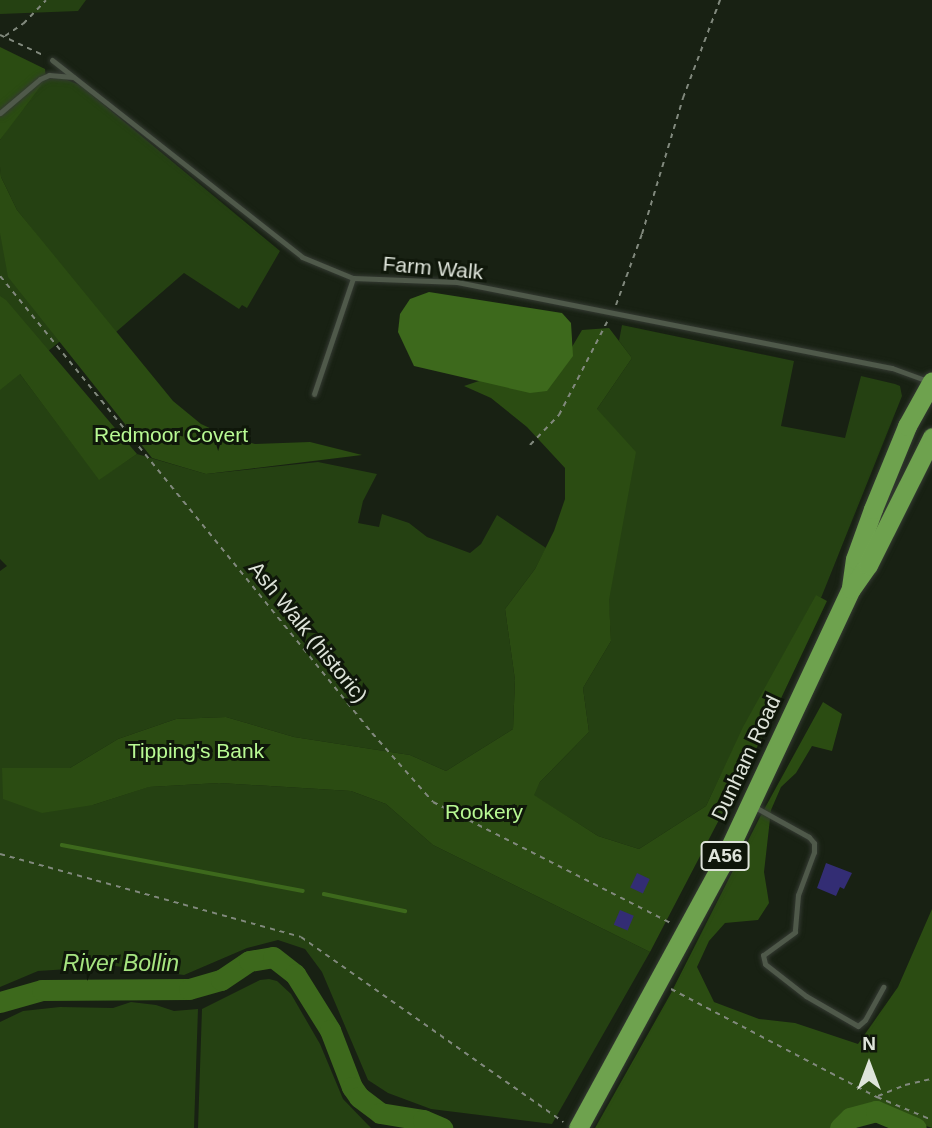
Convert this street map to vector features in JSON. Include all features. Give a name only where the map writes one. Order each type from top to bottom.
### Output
[{"type":"highway","name":"Dunham Road","points":[[851,589],[855,559],[873,509],[907,426],[931,382]]},
{"type":"highway","name":"Dunham Road","points":[[571,1125],[721,866],[851,589],[869,565],[932,437]]},
{"type":"lane","name":"Farm Walk","points":[[52,60],[302,257],[354,278],[457,282],[892,368],[931,382]]},
{"type":"lane","points":[[0,113],[40,79],[50,75],[76,78]]},
{"type":"lane","points":[[314,394],[354,278]]},
{"type":"lane","points":[[750,804],[809,837],[814,843],[814,852],[798,895],[795,932],[763,955],[765,964],[806,996],[858,1026],[865,1020],[883,987]]},
{"type":"path","points":[[4,37],[23,24],[46,0]]},
{"type":"path","points":[[530,445],[558,415],[613,311],[642,234],[683,98],[720,0]]},
{"type":"path","points":[[0,35],[52,60]]},
{"type":"path","name":"Ash Walk (historic)","points":[[0,276],[372,733],[433,802],[664,920]]},
{"type":"path","points":[[0,853],[301,937],[571,1125]]},
{"type":"path","points":[[670,989],[877,1097],[932,1120]]},
{"type":"path","points":[[877,1097],[905,1085],[932,1079]]},
{"type":"shaded area","points":[[0,0],[86,0],[78,11],[0,14]]},
{"type":"shaded area","points":[[62,78],[80,85],[280,251],[247,308],[242,305],[239,309],[184,273],[116,332],[85,296],[17,210],[1,177],[0,140],[19,111],[46,79]]},
{"type":"shaded area","points":[[0,202],[91,316],[20,374],[99,479],[137,454],[206,474],[318,462],[377,474],[363,501],[358,523],[379,527],[382,514],[409,523],[427,537],[470,553],[481,544],[497,515],[546,548],[535,569],[505,609],[515,680],[513,729],[446,771],[410,755],[294,737],[226,717],[176,719],[118,739],[70,768],[2,768],[93,805],[148,787],[219,783],[351,791],[386,804],[433,845],[650,952],[552,1124],[431,1109],[388,1093],[368,1080],[322,972],[305,949],[278,940],[247,948],[184,975],[115,966],[38,971],[0,987],[0,571],[7,566],[0,559]]},
{"type":"shaded area","points":[[429,292],[562,313],[571,323],[573,356],[547,391],[530,393],[414,366],[398,332],[400,314],[410,299]]},
{"type":"shaded area","points":[[622,325],[794,361],[781,426],[845,438],[861,376],[900,386],[902,396],[821,598],[816,596],[744,727],[706,806],[639,849],[598,836],[533,795],[540,782],[589,732],[583,688],[611,641],[597,409],[632,358],[619,341]]},
{"type":"shaded area","points":[[260,980],[277,981],[291,994],[320,1044],[343,1099],[371,1128],[198,1128],[202,1009]]},
{"type":"shaded area","points":[[131,1002],[156,1005],[174,1011],[198,1009],[194,1128],[0,1128],[0,1022],[23,1011],[60,1007],[113,1008]]},
{"type":"green space","points":[[0,47],[45,69],[46,79],[0,140]]},
{"type":"green space","name":"Redmoor Covert","points":[[0,167],[1,177],[17,210],[173,401],[201,424],[229,437],[255,444],[310,442],[362,455],[206,474],[152,458],[8,277],[0,233]]},
{"type":"green space","points":[[0,296],[137,454],[99,480],[20,374],[0,390]]},
{"type":"green space","name":"Rookery","points":[[609,328],[632,358],[597,409],[636,452],[609,600],[611,641],[583,688],[589,732],[540,782],[534,795],[598,836],[639,849],[706,806],[743,727],[816,595],[827,601],[768,726],[650,952],[433,845],[386,804],[351,791],[219,783],[149,787],[93,805],[42,813],[3,799],[2,768],[70,768],[118,739],[176,719],[226,717],[294,737],[410,755],[446,771],[513,729],[515,680],[505,609],[535,569],[554,531],[565,499],[565,468],[527,427],[491,398],[464,386],[497,375],[559,369],[582,330]]},
{"type":"green space","points":[[823,702],[842,714],[832,751],[812,746],[796,773],[781,787],[771,810],[764,872],[769,903],[758,920],[725,923],[709,941],[697,967],[714,1002],[759,1019],[795,1023],[858,1044],[898,987],[932,909],[932,1128],[865,1106],[835,1128],[595,1128],[670,995],[761,815]]},
{"type":"building","points":[[826,863],[852,873],[844,889],[840,887],[836,896],[817,888]]},
{"type":"building","points":[[637,873],[650,879],[643,893],[630,888]]},
{"type":"building","points":[[620,910],[634,916],[628,931],[614,925]]},
{"type":"waterway","points":[[62,845],[303,891]]},
{"type":"waterway","points":[[324,894],[405,911]]},
{"type":"waterway","name":"River Bollin","points":[[0,1002],[42,990],[189,989],[221,980],[249,961],[273,957],[295,974],[330,1030],[352,1087],[359,1097],[380,1113],[423,1120],[442,1128]]},
{"type":"waterway","name":"River Bollin","points":[[840,1128],[850,1118],[876,1111],[916,1128]]},
{"type":"waterway","points":[[406,1128],[408,1119]]},
{"type":"park label","name":"Tipping's Bank","points":[[196,751]]}]
